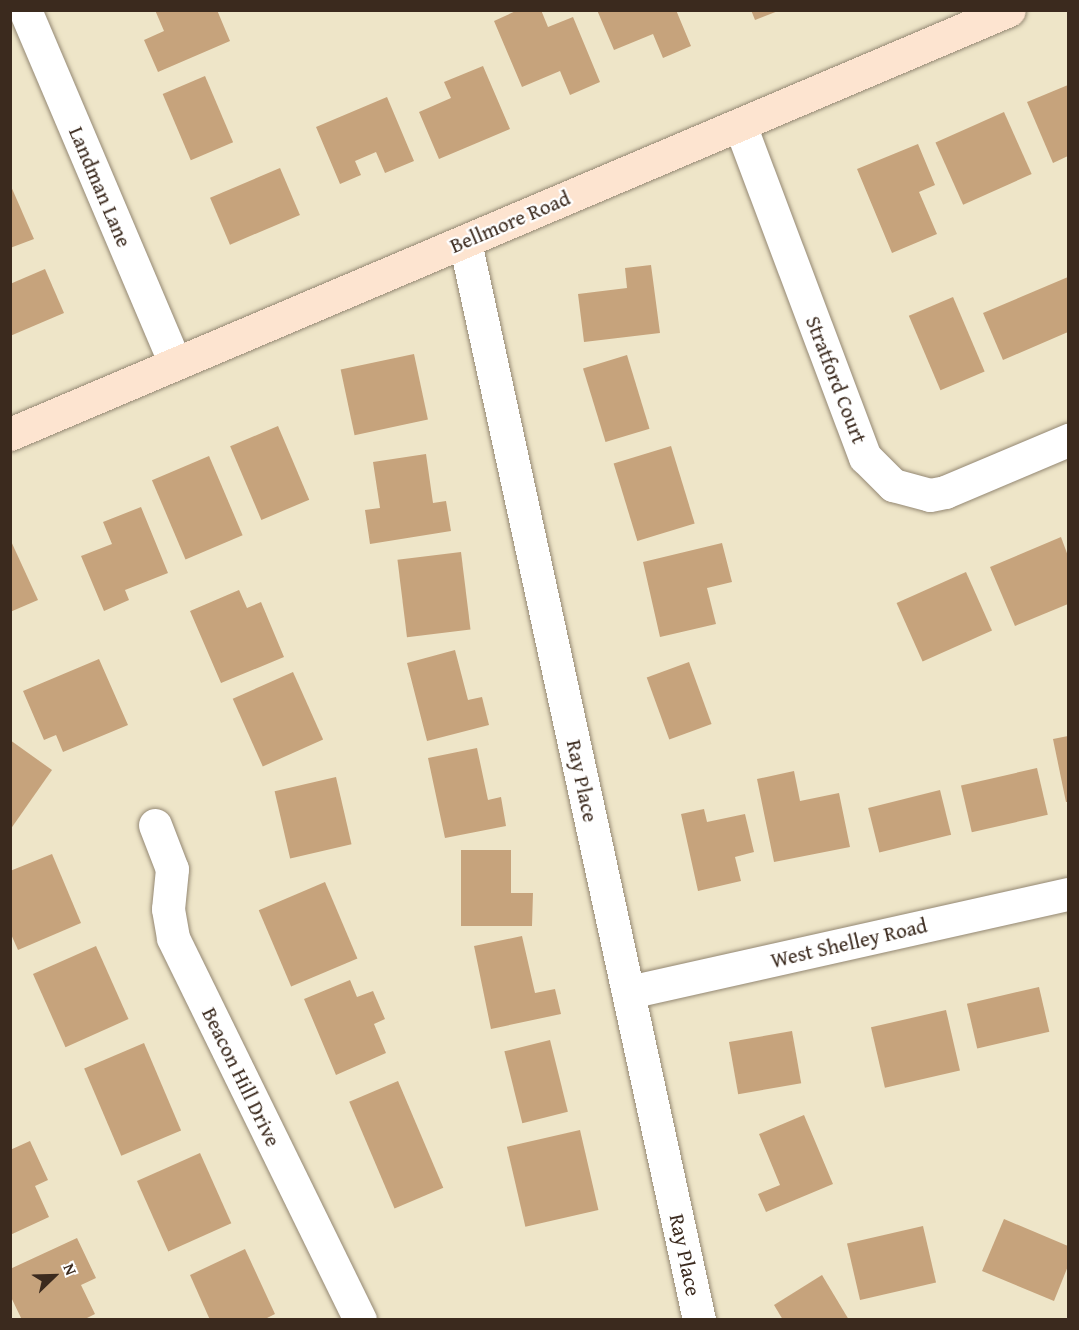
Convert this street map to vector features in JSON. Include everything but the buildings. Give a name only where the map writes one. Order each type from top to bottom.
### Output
[{"type":"main road","name":"Bellmore Road","points":[[10,434],[1009,10]]},
{"type":"street","name":"Landman Lane","points":[[25,10],[175,364]]},
{"type":"street","name":"Stratford Court","points":[[740,125],[865,457],[893,485],[930,495],[945,492],[1068,440]]},
{"type":"street","name":"Ray Place","points":[[465,242],[699,1320]]},
{"type":"street","name":"Beacon Hill Drive","points":[[155,825],[172,869],[168,909],[173,938],[360,1320]]},
{"type":"street","name":"West Shelley Road","points":[[628,993],[1068,894]]}]
